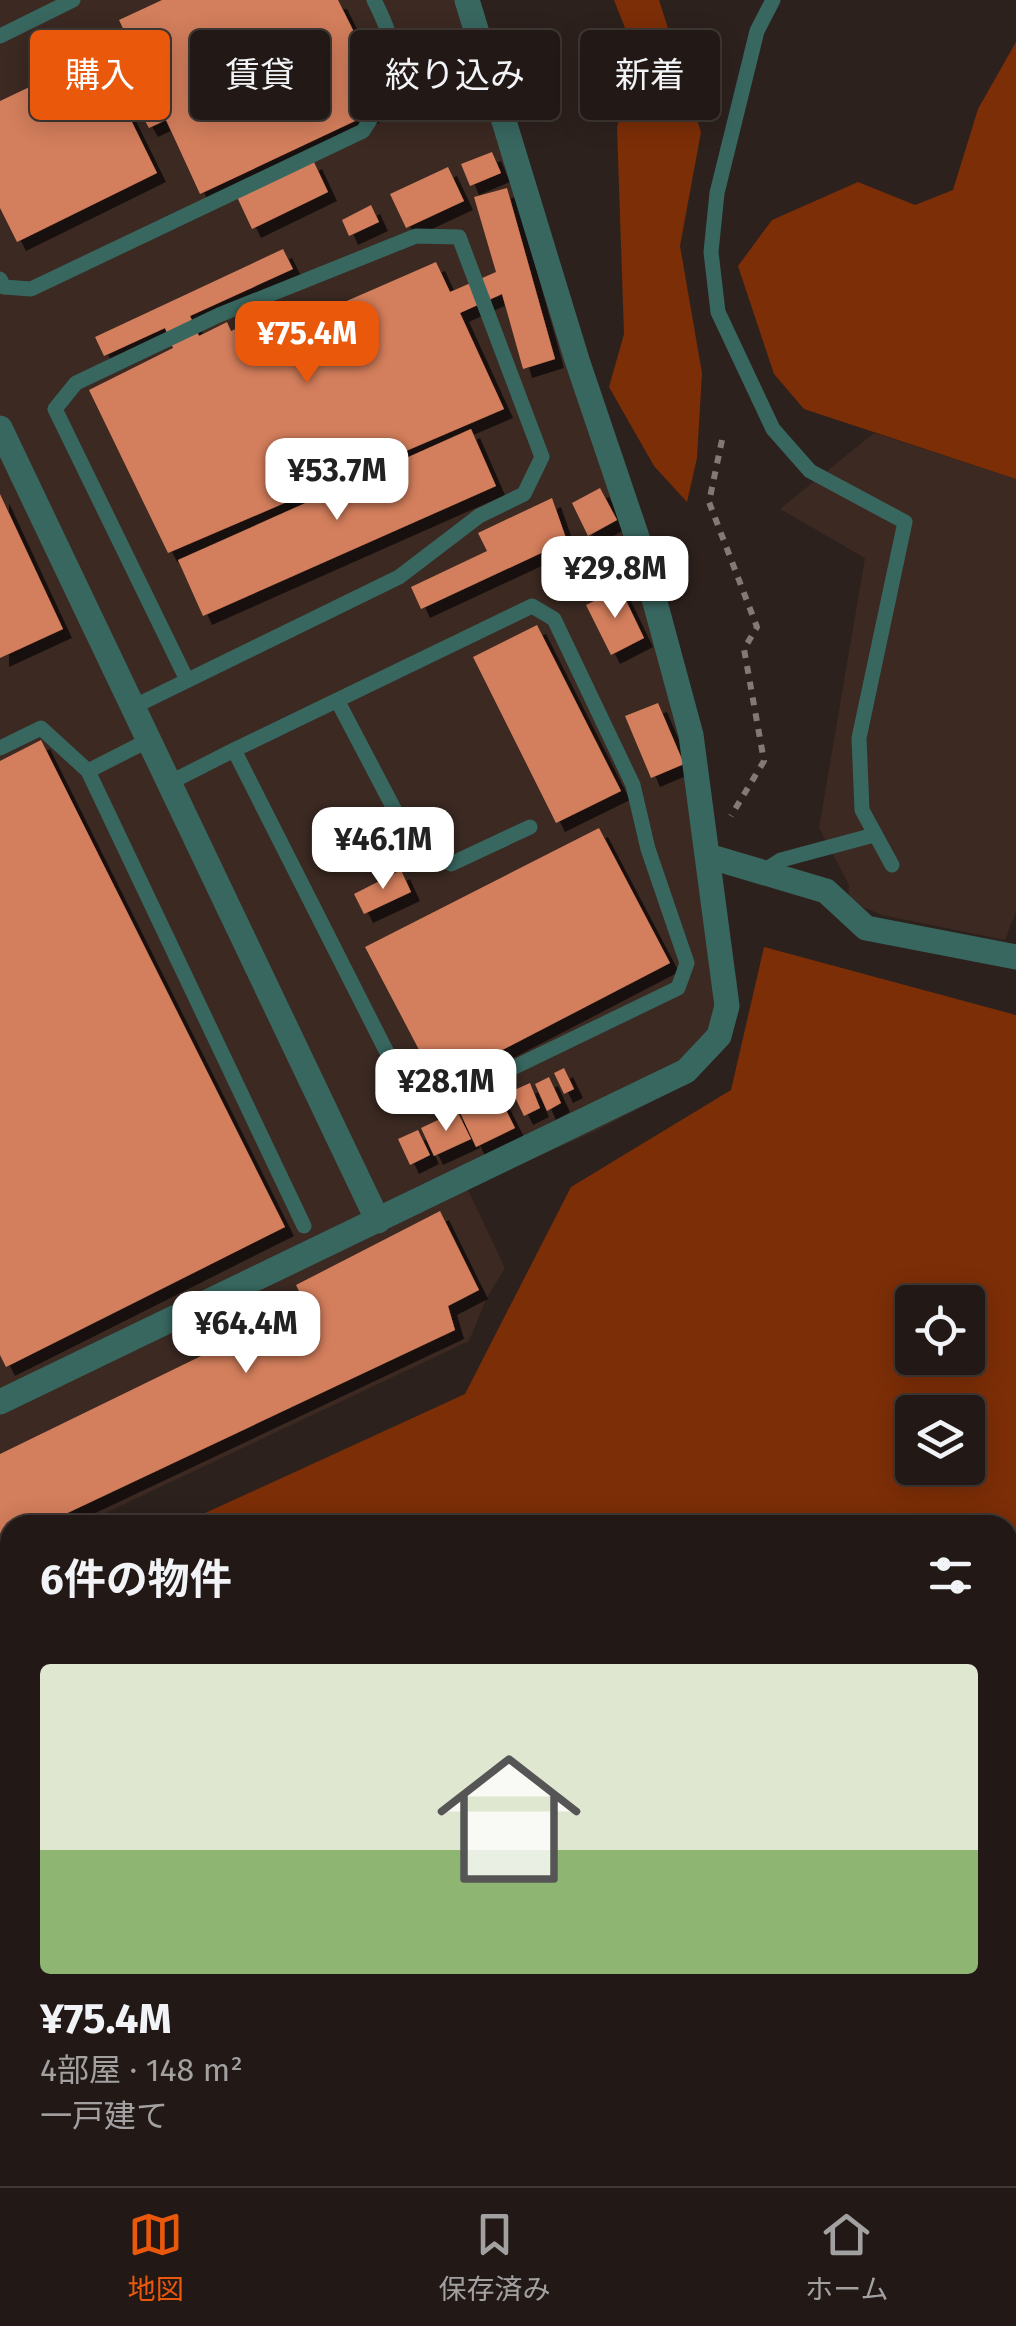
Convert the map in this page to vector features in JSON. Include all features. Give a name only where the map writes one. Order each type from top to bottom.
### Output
[{"type":"street","points":[[0,1402],[686,1071],[719,1036],[727,1006],[691,735],[639,544],[577,360],[467,0]]},
{"type":"street","points":[[0,428],[378,1221]]},
{"type":"street","points":[[708,856],[826,891],[866,928],[1016,957]]},
{"type":"lane","points":[[0,36],[73,0]]},
{"type":"lane","points":[[0,279],[4,287],[31,289],[363,130],[392,86],[393,37],[374,0]]},
{"type":"lane","points":[[773,0],[757,31],[717,193],[711,252],[718,312],[773,430],[810,471],[905,522],[859,738],[862,810],[892,865]]},
{"type":"lane","points":[[133,707],[400,577],[479,516],[524,494],[542,457],[459,237],[416,236],[219,315],[76,384],[55,409],[187,680]]},
{"type":"lane","points":[[169,783],[234,750],[336,700],[532,606],[554,619],[633,785],[648,849],[686,963],[678,988],[432,1107],[410,1098],[234,750]]},
{"type":"lane","points":[[336,700],[412,843],[451,864],[530,826]]},
{"type":"lane","points":[[0,748],[41,728],[88,770],[304,1226]]},
{"type":"lane","points":[[88,770],[149,740]]},
{"type":"lane","points":[[759,874],[781,860],[874,835]]},
{"type":"path","points":[[708,856],[764,761],[744,649],[756,627],[709,502],[722,440]]},
{"type":"shaded area","points":[[0,0],[474,0],[483,30],[350,30],[350,120],[511,120],[585,364],[728,934],[737,983],[736,1006],[726,1044],[693,1080],[598,1130],[467,1188],[505,1268],[486,1299],[469,1341],[101,1515],[0,1515]]},
{"type":"shaded area","points":[[614,0],[659,0],[669,30],[626,30]]},
{"type":"shaded area","points":[[1016,42],[1016,479],[804,409],[774,374],[738,266],[772,220],[858,182],[915,205],[953,190],[978,109]]},
{"type":"shaded area","points":[[619,120],[697,120],[701,132],[680,246],[702,373],[697,458],[687,502],[654,466],[609,387],[624,334]]},
{"type":"shaded area","points":[[874,433],[1016,479],[1016,912],[1005,940],[882,915],[848,901],[849,885],[819,828],[865,558],[780,509]]},
{"type":"shaded area","points":[[764,947],[1016,1015],[1016,1515],[201,1515],[465,1394],[571,1187],[731,1090]]},
{"type":"building","points":[[162,0],[338,0],[353,30],[350,120],[357,120],[200,194],[166,120],[170,120],[170,30],[124,30],[119,20]]},
{"type":"building","points":[[30,87],[30,120],[131,120],[157,173],[17,242],[0,208],[0,101]]},
{"type":"building","points":[[144,120],[166,120],[149,128]]},
{"type":"building","points":[[492,152],[501,173],[470,186],[461,164]]},
{"type":"building","points":[[313,160],[328,192],[252,229],[237,197]]},
{"type":"building","points":[[448,167],[464,201],[406,228],[390,194]]},
{"type":"building","points":[[507,188],[555,359],[523,369],[502,294],[460,313],[504,409],[168,553],[89,390],[173,348],[165,328],[104,356],[95,337],[283,249],[293,269],[190,316],[199,336],[227,322],[231,331],[287,307],[294,324],[436,262],[450,292],[496,272],[474,197]]},
{"type":"building","points":[[371,205],[379,222],[349,236],[342,220]]},
{"type":"building","points":[[471,429],[496,486],[203,616],[178,560]]},
{"type":"building","points":[[600,488],[617,520],[588,536],[572,503]]},
{"type":"building","points":[[0,494],[63,629],[0,658]]},
{"type":"building","points":[[552,498],[567,541],[421,609],[411,587],[487,551],[478,533]]},
{"type":"building","points":[[620,588],[644,638],[611,655],[586,605]]},
{"type":"building","points":[[537,625],[621,791],[556,823],[473,657]]},
{"type":"building","points":[[658,703],[684,764],[651,778],[625,716]]},
{"type":"building","points":[[41,740],[285,1227],[6,1367],[0,1355],[0,761]]},
{"type":"building","points":[[599,828],[670,963],[437,1084],[365,947]]},
{"type":"building","points":[[401,870],[411,892],[364,914],[354,894]]},
{"type":"building","points":[[564,1068],[574,1089],[564,1094],[554,1073]]},
{"type":"building","points":[[549,1077],[561,1103],[547,1111],[535,1084]]},
{"type":"building","points":[[530,1083],[540,1108],[524,1116],[512,1091]]},
{"type":"building","points":[[496,1090],[515,1128],[476,1147],[458,1108]]},
{"type":"building","points":[[457,1111],[471,1139],[434,1156],[421,1128]]},
{"type":"building","points":[[418,1130],[430,1155],[410,1165],[398,1139]]},
{"type":"building","points":[[440,1211],[479,1290],[448,1306],[455,1330],[63,1515],[0,1515],[0,1454],[306,1305],[296,1285]]}]
